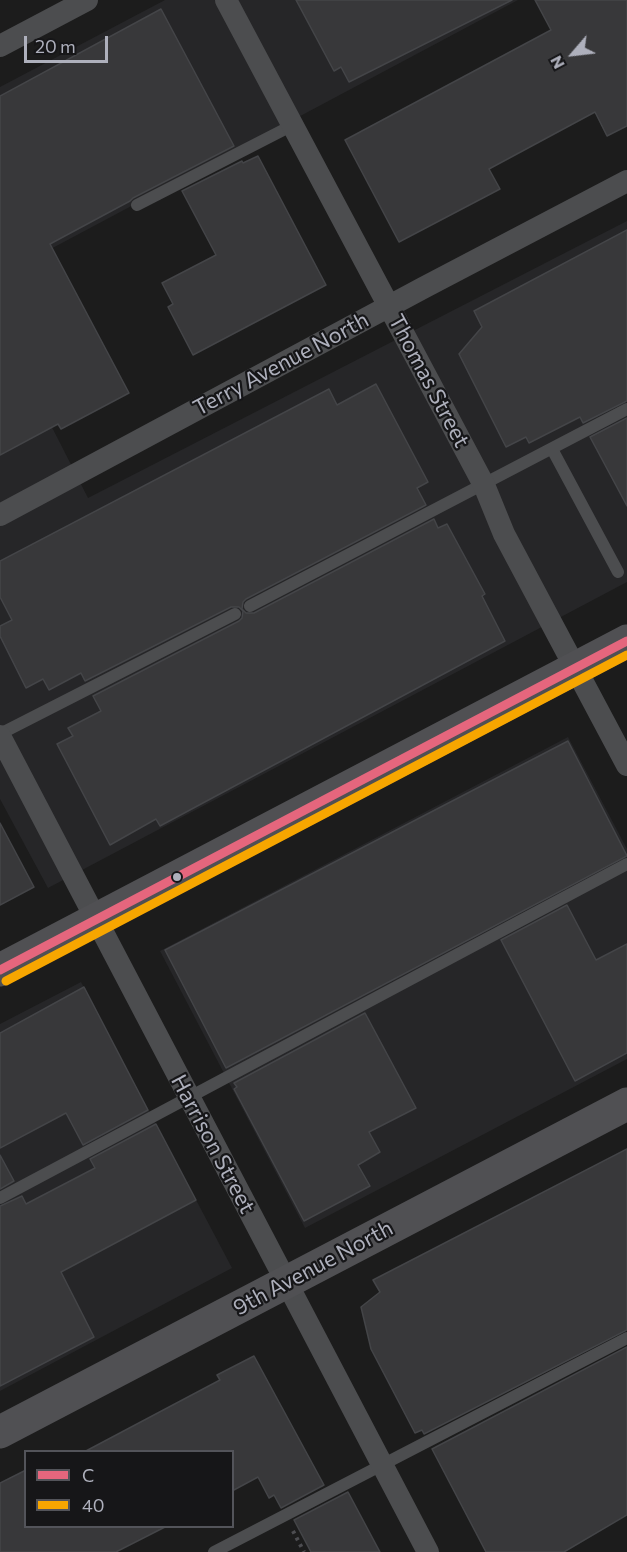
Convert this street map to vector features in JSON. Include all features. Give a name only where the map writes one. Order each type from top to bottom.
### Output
[{"type":"main road","points":[[0,970],[627,641]]},
{"type":"main road","name":"9th Avenue North","points":[[0,1432],[627,1104]]},
{"type":"street","points":[[0,46],[87,0]]},
{"type":"street","name":"Thomas Street","points":[[226,0],[484,485],[504,534],[627,765]]},
{"type":"street","name":"Terry Avenue North","points":[[0,515],[627,181]]},
{"type":"street","name":"Harrison Street","points":[[0,735],[428,1552]]},
{"type":"lane","points":[[137,204],[293,125]]},
{"type":"lane","points":[[250,606],[627,409]]},
{"type":"lane","points":[[552,449],[618,572]]},
{"type":"lane","points":[[0,735],[235,614]]},
{"type":"lane","points":[[0,1198],[627,864]]},
{"type":"lane","points":[[214,1552],[627,1338]]},
{"type":"shaded area","points":[[165,0],[518,0],[0,276],[0,87]]},
{"type":"shaded area","points":[[627,221],[627,582],[48,888],[0,799],[0,325],[88,498]]},
{"type":"shaded area","points":[[568,737],[627,849],[627,1059],[305,1228],[160,951]]},
{"type":"shaded area","points":[[81,982],[232,1268],[0,1391],[0,1024]]},
{"type":"building","points":[[296,0],[512,0],[349,82],[341,67],[334,71]]},
{"type":"building","points":[[535,0],[627,0],[627,126],[607,136],[595,112],[489,169],[500,189],[399,242],[345,140],[551,30]]},
{"type":"building","points":[[161,9],[234,146],[50,244],[129,393],[61,429],[58,424],[0,455],[0,96]]},
{"type":"building","points":[[258,156],[326,285],[193,355],[168,307],[173,304],[162,283],[216,255],[182,191],[242,161],[243,163]]},
{"type":"building","points":[[627,230],[627,401],[583,423],[580,417],[529,443],[526,437],[506,447],[459,354],[482,327],[474,311]]},
{"type":"building","points":[[376,384],[428,482],[417,488],[426,505],[246,599],[242,609],[246,613],[254,613],[434,519],[438,528],[447,524],[485,594],[482,596],[505,641],[160,826],[156,819],[110,845],[57,744],[73,736],[68,728],[101,711],[93,696],[239,621],[243,611],[239,607],[231,607],[85,681],[81,673],[49,690],[43,679],[26,688],[0,636],[0,626],[12,620],[0,597],[0,561],[329,389],[337,405]]},
{"type":"building","points":[[627,418],[627,506],[590,437]]},
{"type":"building","points":[[568,741],[627,856],[226,1068],[165,950]]},
{"type":"building","points":[[0,823],[34,887],[0,905]]},
{"type":"building","points":[[567,905],[596,960],[627,944],[627,1053],[575,1081],[501,940]]},
{"type":"building","points":[[84,987],[148,1110],[83,1145],[66,1113],[0,1148],[0,1033]]},
{"type":"building","points":[[365,1013],[416,1108],[369,1132],[380,1152],[358,1165],[370,1186],[304,1221],[234,1089],[237,1087],[234,1083]]},
{"type":"building","points":[[156,1124],[196,1200],[61,1272],[94,1337],[0,1386],[0,1206],[22,1196],[26,1204],[95,1168],[90,1159]]},
{"type":"building","points":[[627,1149],[627,1330],[424,1434],[422,1430],[415,1433],[371,1349],[361,1307],[380,1292],[373,1280]]},
{"type":"building","points":[[0,1155],[14,1181],[0,1189]]},
{"type":"building","points":[[627,1347],[627,1515],[564,1552],[486,1552],[432,1449]]},
{"type":"building","points":[[254,1356],[324,1485],[281,1508],[274,1495],[269,1498],[258,1477],[234,1490],[234,1450],[88,1450],[220,1380],[217,1375]]},
{"type":"building","points":[[24,1471],[24,1528],[163,1528],[116,1552],[0,1552],[0,1483]]},
{"type":"building","points":[[348,1492],[380,1552],[311,1552],[294,1520]]},
{"type":"transit line","name":"C","points":[[0,970],[627,641]]},
{"type":"transit line","name":"40","points":[[6,981],[627,655]]}]
